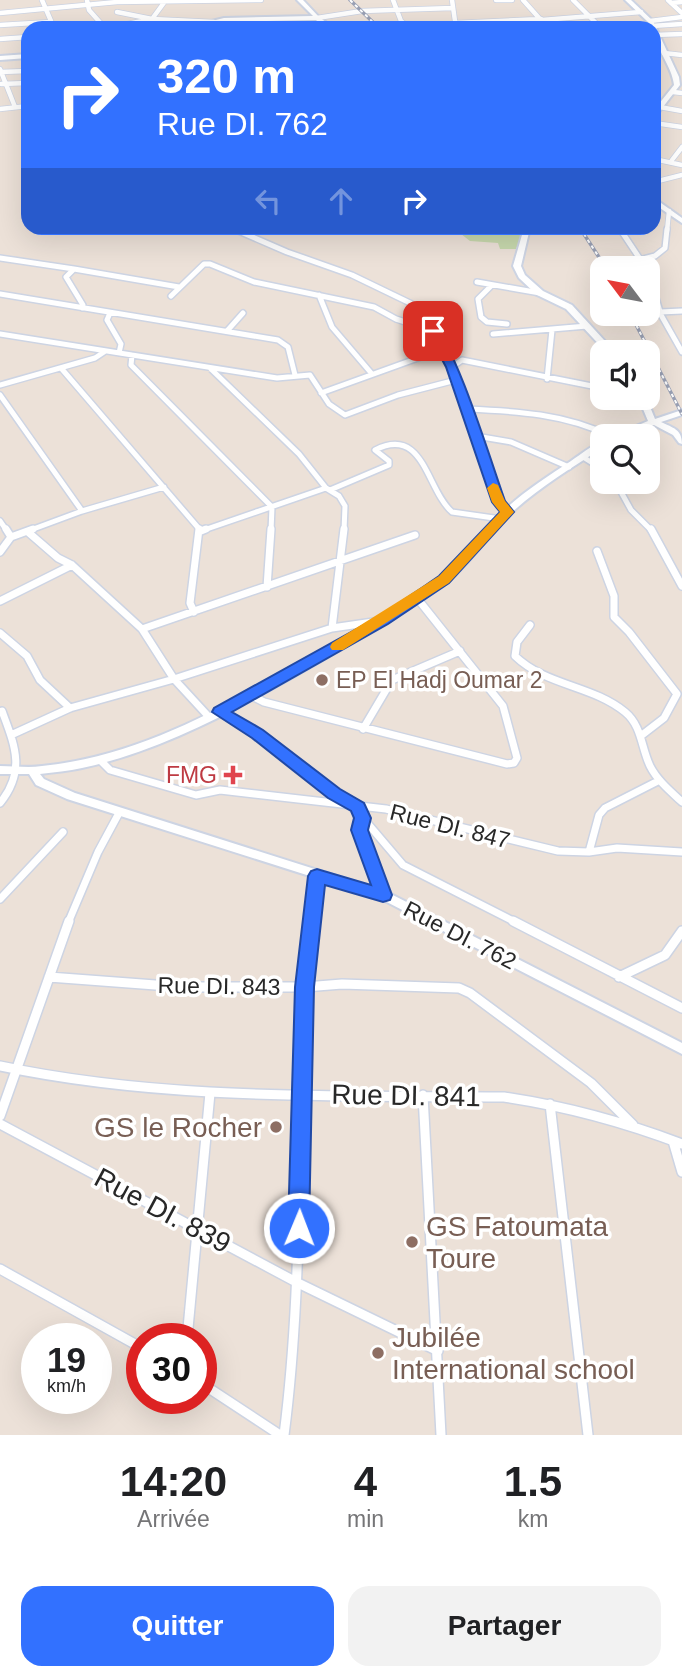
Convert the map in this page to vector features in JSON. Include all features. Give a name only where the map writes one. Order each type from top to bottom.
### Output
[{"type":"street","points":[[41,0],[51,21]]},
{"type":"street","points":[[0,13],[87,2],[261,0]]},
{"type":"street","points":[[300,0],[321,21]]},
{"type":"street","points":[[393,0],[401,21]]},
{"type":"street","points":[[452,0],[455,21]]},
{"type":"street","points":[[496,0],[512,0]]},
{"type":"street","points":[[523,0],[542,20]]},
{"type":"street","points":[[572,0],[595,21]]},
{"type":"street","points":[[628,0],[647,21]]},
{"type":"street","points":[[142,21],[152,19],[165,1]]},
{"type":"street","points":[[87,2],[102,21]]},
{"type":"street","points":[[670,2],[682,2]]},
{"type":"street","points":[[661,25],[682,15],[670,2]]},
{"type":"street","points":[[240,21],[317,18],[362,11],[453,8]]},
{"type":"street","points":[[117,12],[152,19],[193,21]]},
{"type":"street","points":[[483,21],[542,20],[641,12]]},
{"type":"street","points":[[0,25],[21,24]]},
{"type":"street","points":[[661,28],[682,24]]},
{"type":"street","points":[[661,30],[682,34]]},
{"type":"street","points":[[0,39],[21,38]]},
{"type":"street","points":[[661,46],[679,77],[673,92],[661,103]]},
{"type":"street","points":[[664,53],[682,55]]},
{"type":"street","points":[[0,58],[21,56]]},
{"type":"street","points":[[15,107],[2,84],[0,71],[21,71]]},
{"type":"street","points":[[2,84],[21,83]]},
{"type":"street","points":[[673,92],[682,93]]},
{"type":"street","points":[[0,109],[21,107]]},
{"type":"street","points":[[661,108],[682,111]]},
{"type":"street","points":[[661,124],[682,127]]},
{"type":"street","points":[[672,160],[682,147]]},
{"type":"street","points":[[661,159],[672,160],[682,165]]},
{"type":"street","points":[[661,180],[682,175]]},
{"type":"street","points":[[661,205],[682,221]]},
{"type":"street","points":[[655,256],[665,248],[669,211]]},
{"type":"street","points":[[248,235],[340,270],[410,303],[429,318],[452,367],[504,515]]},
{"type":"street","points":[[525,235],[517,266],[522,276],[540,293]]},
{"type":"street","points":[[624,235],[641,256]]},
{"type":"street","points":[[0,258],[179,286]]},
{"type":"street","points":[[171,296],[204,264],[210,264],[254,282],[374,307],[396,319],[433,331]]},
{"type":"street","points":[[74,269],[66,277],[83,305],[82,308]]},
{"type":"street","points":[[477,282],[540,293],[569,307],[600,340]]},
{"type":"street","points":[[492,285],[478,299],[481,317],[497,324],[506,324]]},
{"type":"street","points":[[0,295],[278,340],[288,347],[295,375]]},
{"type":"street","points":[[319,295],[320,308],[351,352],[372,374]]},
{"type":"street","points":[[682,311],[660,312],[682,352]]},
{"type":"street","points":[[110,313],[107,320],[121,344],[119,353]]},
{"type":"street","points":[[228,331],[243,313]]},
{"type":"street","points":[[493,334],[587,326]]},
{"type":"street","points":[[547,379],[552,330]]},
{"type":"street","points":[[0,334],[210,369],[277,378],[310,376],[321,393],[345,415],[398,395],[456,380]]},
{"type":"street","points":[[321,393],[443,349]]},
{"type":"street","points":[[0,385],[95,358],[105,352]]},
{"type":"street","points":[[132,355],[131,365],[272,507],[267,587]]},
{"type":"street","points":[[452,367],[462,360],[590,386]]},
{"type":"street","points":[[61,368],[201,531],[190,603],[194,612]]},
{"type":"street","points":[[210,369],[299,454],[328,489],[339,496],[345,506],[342,561],[332,628]]},
{"type":"street","points":[[0,395],[82,511]]},
{"type":"street","points":[[467,409],[510,411],[574,422],[590,428]]},
{"type":"street","points":[[647,410],[652,421],[676,433],[682,441]]},
{"type":"street","points":[[645,424],[682,412]]},
{"type":"street","points":[[476,436],[487,436],[540,452],[569,467]]},
{"type":"street","points":[[201,531],[328,489],[389,465],[389,461],[375,450],[405,446],[411,448],[424,463],[432,485],[452,512],[460,515],[504,515]]},
{"type":"street","points":[[0,770],[33,772],[100,760],[253,696],[383,621],[444,580],[504,515],[590,452]]},
{"type":"street","points":[[583,457],[590,461]]},
{"type":"street","points":[[0,552],[11,537],[82,511],[164,487]]},
{"type":"street","points":[[622,494],[631,510],[650,527],[682,586]]},
{"type":"street","points":[[0,521],[11,537]]},
{"type":"street","points":[[28,532],[58,558],[72,565],[142,629],[174,679],[215,714],[257,734],[334,793],[358,807],[363,818],[403,865],[682,1008]]},
{"type":"street","points":[[142,629],[415,535]]},
{"type":"street","points":[[597,551],[614,596],[614,617],[629,632],[677,694],[672,709],[652,731],[642,734]]},
{"type":"street","points":[[0,601],[72,565]]},
{"type":"street","points":[[253,696],[264,702],[363,729],[507,764],[514,763],[517,758],[503,706],[417,598]]},
{"type":"street","points":[[11,735],[70,708],[174,679],[332,628],[383,621]]},
{"type":"street","points":[[530,625],[517,642],[515,656],[524,667],[606,700],[626,713],[642,734],[646,759],[654,768],[658,780],[682,802]]},
{"type":"street","points":[[0,633],[27,656],[40,680],[70,708]]},
{"type":"street","points":[[363,729],[392,680],[460,651]]},
{"type":"street","points":[[0,803],[12,791],[19,772],[11,735],[2,711]]},
{"type":"street","name":"Rue DI. 847","points":[[100,760],[110,770],[196,796],[220,790],[386,810],[558,851],[589,852],[617,848],[682,852]]},
{"type":"street","name":"Rue DI. 762","points":[[33,772],[40,782],[120,813],[383,895],[682,1049]]},
{"type":"street","points":[[589,852],[599,815],[604,808],[611,802],[658,780]]},
{"type":"street","points":[[0,1116],[14,1070],[96,853],[120,813]]},
{"type":"street","points":[[363,818],[360,830],[383,895]]},
{"type":"street","points":[[0,899],[63,832]]},
{"type":"street","points":[[217,1393],[282,1435],[293,1372],[298,1283],[304,987],[317,876]]},
{"type":"street","points":[[619,977],[659,960],[677,946],[682,931]]},
{"type":"street","name":"Rue DI. 843","points":[[49,977],[182,987],[304,987],[342,984],[458,988],[470,993],[591,1083],[634,1126]]},
{"type":"street","name":"Rue DI. 841","points":[[0,1066],[66,1080],[210,1093],[300,1092],[504,1097],[550,1104],[634,1126],[677,1143]]},
{"type":"street","points":[[189,1323],[210,1093]]},
{"type":"street","points":[[423,1095],[441,1435]]},
{"type":"street","points":[[550,1104],[588,1435]]},
{"type":"street","name":"Rue DI. 839","points":[[0,1124],[298,1283],[438,1351]]},
{"type":"street","points":[[677,1143],[682,1172]]},
{"type":"street","points":[[0,1269],[126,1340]]},
{"type":"green space","points":[[462,235],[522,235],[516,249],[500,249],[498,243],[470,241]]},
{"type":"railway","points":[[350,0],[372,21]]},
{"type":"railway","points":[[585,235],[598,256]]},
{"type":"railway","points":[[637,326],[682,414]]},
{"type":"slow traffic","points":[[338,647],[444,580],[507,512],[493,488]]},
{"type":"place","name":"EP El Hadj Oumar 2","points":[[322,680]]},
{"type":"place","name":"FMG","points":[[233,775]]},
{"type":"place","name":"GS le Rocher","points":[[276,1127]]},
{"type":"place","name":"GS Fatoumata Toure","points":[[412,1242]]},
{"type":"place","name":"Jubilée International school","points":[[378,1353]]},
{"type":"route","points":[[299,1228],[304,987],[317,876],[383,895],[360,830],[363,818],[358,807],[334,793],[257,734],[220,712],[253,696],[383,621],[429,591],[444,580],[507,512],[499,502],[452,367],[433,331]]}]
